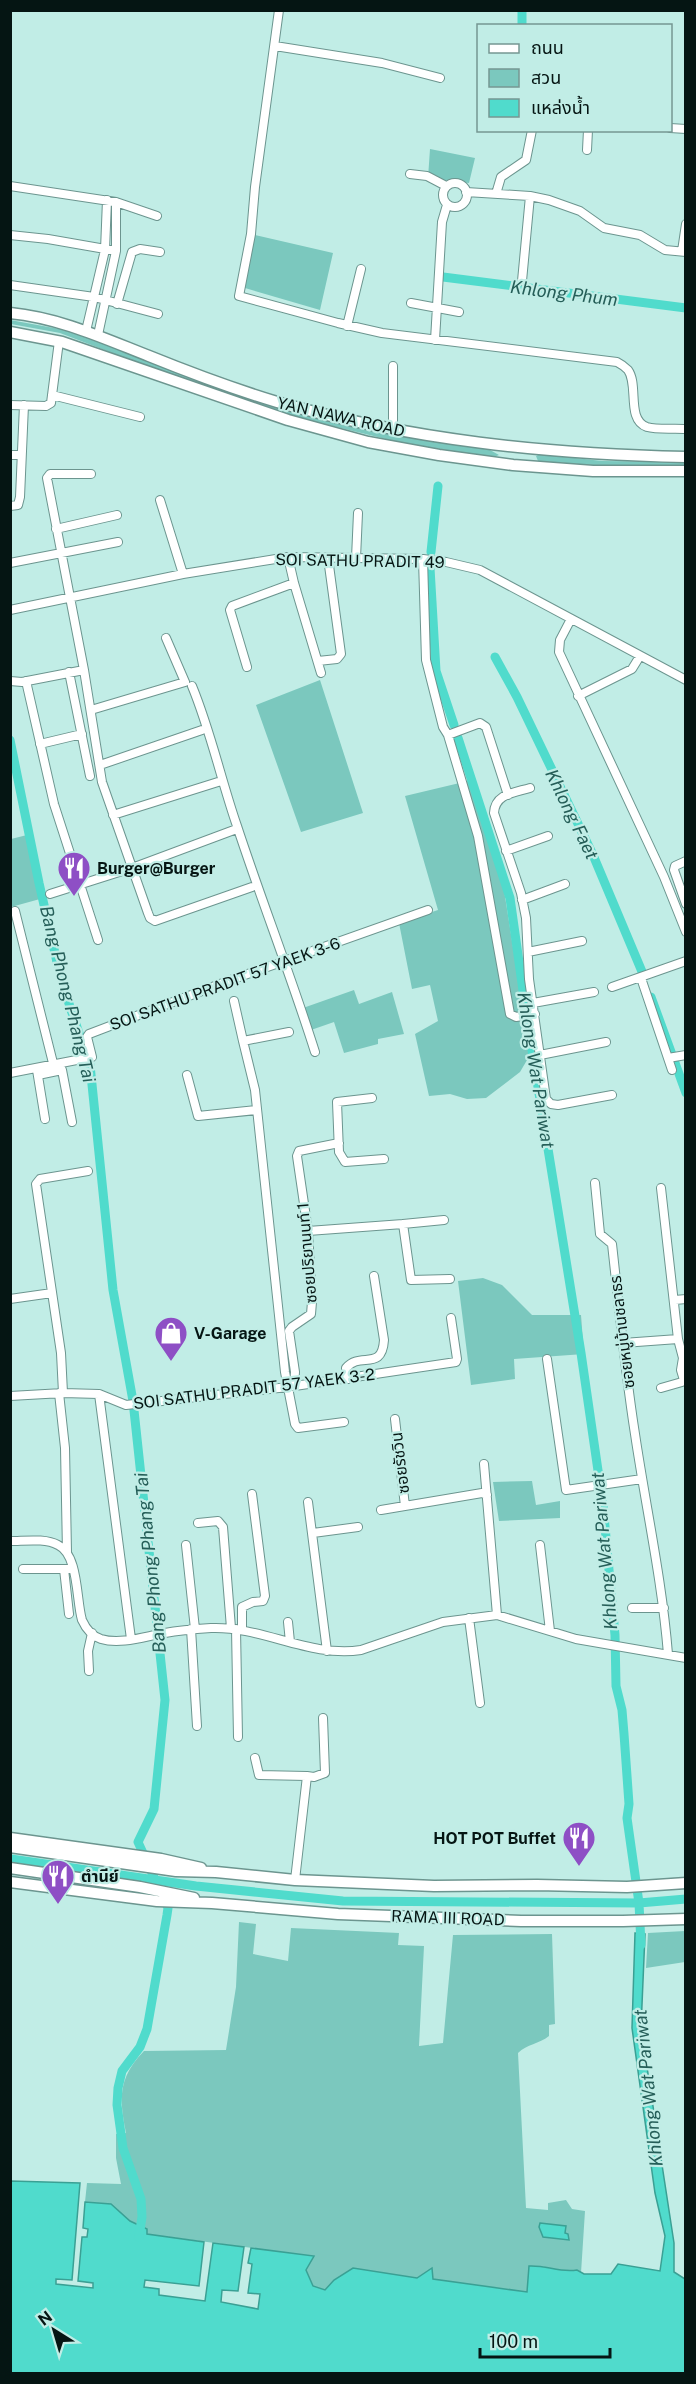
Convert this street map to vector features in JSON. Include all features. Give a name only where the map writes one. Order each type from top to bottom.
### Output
[{"type":"main road","name":"YAN NAWA ROAD","points":[[10,313],[52,320],[98,335],[211,380],[276,402],[393,429],[494,446],[594,454],[686,457]]},
{"type":"main road","name":"YAN NAWA ROAD","points":[[10,332],[59,341],[256,410],[368,442],[440,455],[524,466],[592,471],[686,471]]},
{"type":"main road","points":[[494,446],[503,452],[530,458],[531,463],[524,466]]},
{"type":"main road","name":"RAMA III ROAD","points":[[10,1838],[123,1854],[191,1872],[216,1872],[295,1880],[434,1886],[627,1887],[686,1883]]},
{"type":"main road","name":"RAMA III ROAD","points":[[10,1847],[160,1864]]},
{"type":"main road","name":"RAMA III ROAD","points":[[10,1868],[165,1891],[212,1903]]},
{"type":"main road","name":"RAMA III ROAD","points":[[10,1881],[158,1901],[212,1903],[338,1914],[521,1921],[646,1921],[686,1918]]},
{"type":"street","points":[[279,10],[255,187],[251,234],[239,296],[347,326],[435,340],[617,362],[632,376],[634,406],[639,422],[647,427],[686,429]]},
{"type":"street","points":[[275,46],[382,63],[440,78]]},
{"type":"street","points":[[496,194],[501,177],[526,160],[532,132]]},
{"type":"street","points":[[587,150],[588,132]]},
{"type":"street","points":[[410,174],[427,176],[446,186],[456,183],[463,186],[466,192],[463,204],[455,207],[447,205]]},
{"type":"street","points":[[10,186],[112,201],[157,216]]},
{"type":"street","points":[[435,340],[442,222],[447,205],[442,196],[446,186]]},
{"type":"street","points":[[466,192],[530,196],[564,204],[580,211],[604,228],[640,235],[665,250],[684,251],[686,224]]},
{"type":"street","points":[[522,281],[530,196]]},
{"type":"street","points":[[86,331],[105,250],[112,201]]},
{"type":"street","points":[[98,335],[116,251],[112,201]]},
{"type":"street","points":[[10,235],[116,251]]},
{"type":"street","points":[[117,304],[132,252],[140,249],[160,252]]},
{"type":"street","points":[[347,326],[361,270]]},
{"type":"street","points":[[10,285],[94,297],[158,314]]},
{"type":"street","points":[[411,303],[459,312]]},
{"type":"street","points":[[10,405],[50,405],[59,341]]},
{"type":"street","points":[[393,366],[393,429]]},
{"type":"street","points":[[52,395],[140,417]]},
{"type":"street","points":[[10,506],[18,505],[20,502],[24,405]]},
{"type":"street","points":[[10,455],[21,455]]},
{"type":"street","points":[[91,474],[48,475],[100,765],[112,815],[148,913],[155,921],[252,887]]},
{"type":"street","points":[[160,500],[183,574]]},
{"type":"street","points":[[356,558],[358,513]]},
{"type":"street","points":[[56,529],[117,514]]},
{"type":"street","points":[[10,563],[118,542]]},
{"type":"street","points":[[288,557],[321,673]]},
{"type":"street","name":"SOI SATHU PRADIT 49","points":[[10,610],[183,574],[288,557],[446,562],[480,570],[686,680]]},
{"type":"street","points":[[318,661],[338,659],[341,654],[328,558]]},
{"type":"street","points":[[423,560],[427,668],[443,728],[478,836],[510,1014],[516,1017],[531,1015]]},
{"type":"street","points":[[247,667],[230,610],[232,606],[294,583]]},
{"type":"street","points":[[571,619],[560,640],[558,652],[664,877],[684,922],[686,932]]},
{"type":"street","points":[[91,710],[185,682],[166,638]]},
{"type":"street","points":[[578,696],[632,669],[640,656]]},
{"type":"street","points":[[10,681],[26,681],[84,670]]},
{"type":"street","points":[[69,672],[90,776]]},
{"type":"street","points":[[26,681],[54,804],[98,940]]},
{"type":"street","points":[[192,686],[204,716],[238,829],[286,962],[315,1052]]},
{"type":"street","points":[[447,735],[480,723],[486,727],[508,795]]},
{"type":"street","points":[[100,765],[202,730]]},
{"type":"street","points":[[40,744],[82,734]]},
{"type":"street","points":[[112,815],[218,782]]},
{"type":"street","points":[[530,788],[498,799],[494,813],[522,900],[533,1003],[531,1015],[545,1093],[551,1104],[612,1095]]},
{"type":"street","points":[[50,894],[132,868],[234,830]]},
{"type":"street","points":[[506,851],[548,836]]},
{"type":"street","points":[[686,861],[675,866],[674,870],[686,904]]},
{"type":"street","points":[[522,900],[565,884]]},
{"type":"street","name":"SOI SATHU PRADIT 57 YAEK 3-6","points":[[10,1073],[37,1071],[53,1063],[90,1057],[87,1037],[89,1034],[428,909]]},
{"type":"street","points":[[15,911],[53,1063]]},
{"type":"street","points":[[528,952],[582,941]]},
{"type":"street","points":[[612,987],[686,961]]},
{"type":"street","points":[[641,978],[671,1058],[672,1070]]},
{"type":"street","points":[[533,1003],[594,992]]},
{"type":"street","points":[[234,1001],[255,1090],[295,1424],[298,1428],[344,1422]]},
{"type":"street","points":[[243,1041],[289,1032]]},
{"type":"street","points":[[540,1055],[606,1042]]},
{"type":"street","points":[[671,1058],[686,1055]]},
{"type":"street","points":[[45,1119],[37,1071],[62,1070],[72,1122]]},
{"type":"street","points":[[188,1075],[196,1112],[201,1118],[257,1110]]},
{"type":"street","points":[[372,1098],[337,1102],[339,1152],[345,1162],[384,1159]]},
{"type":"street","name":"ซอยปริยานนท์ 1","points":[[291,1387],[294,1372],[289,1332],[292,1327],[309,1317],[312,1310],[308,1231],[297,1156],[299,1151],[305,1148],[339,1143]]},
{"type":"street","points":[[88,1171],[37,1181],[61,1353],[67,1552],[73,1569],[82,1620],[92,1633],[101,1639],[114,1641],[193,1629],[236,1629],[327,1651],[347,1652],[361,1650],[443,1622],[497,1615],[576,1640],[686,1658]]},
{"type":"street","name":"ซอยหมู่บ้านชลาธร","points":[[595,1183],[600,1234],[612,1244],[623,1343],[664,1608],[668,1654]]},
{"type":"street","points":[[661,1388],[684,1380],[681,1370],[683,1358],[678,1339],[662,1188]]},
{"type":"street","points":[[308,1231],[444,1220]]},
{"type":"street","points":[[403,1224],[411,1280],[450,1279]]},
{"type":"street","points":[[348,1379],[346,1368],[349,1364],[355,1360],[378,1358],[384,1350],[374,1276]]},
{"type":"street","points":[[10,1299],[52,1293]]},
{"type":"street","points":[[675,1300],[686,1299]]},
{"type":"street","name":"SOI SATHU PRADIT 57 YAEK 3-2","points":[[10,1396],[61,1393],[99,1394],[126,1405],[291,1387],[456,1362],[451,1318]]},
{"type":"street","points":[[623,1343],[678,1339]]},
{"type":"street","points":[[547,1359],[564,1488],[570,1491],[643,1483]]},
{"type":"street","points":[[99,1394],[130,1639]]},
{"type":"street","name":"ซอยรัชวิน","points":[[395,1419],[405,1506]]},
{"type":"street","points":[[484,1464],[497,1615]]},
{"type":"street","name":"ซอยรัชวิน","points":[[381,1510],[482,1493],[487,1496]]},
{"type":"street","points":[[236,1629],[242,1607],[263,1601],[265,1596],[252,1494]]},
{"type":"street","points":[[308,1502],[327,1651]]},
{"type":"street","points":[[198,1523],[218,1521],[223,1527],[236,1629],[238,1737]]},
{"type":"street","points":[[313,1533],[357,1527]]},
{"type":"street","points":[[10,1541],[46,1542],[58,1545],[67,1552]]},
{"type":"street","points":[[186,1545],[193,1629],[196,1726]]},
{"type":"street","points":[[540,1545],[550,1631]]},
{"type":"street","points":[[23,1569],[73,1569]]},
{"type":"street","points":[[64,1569],[69,1614]]},
{"type":"street","points":[[632,1608],[664,1608]]},
{"type":"street","points":[[469,1618],[480,1703]]},
{"type":"street","points":[[288,1622],[290,1642]]},
{"type":"street","points":[[89,1671],[88,1651],[92,1633]]},
{"type":"street","points":[[255,1758],[259,1775],[314,1777],[325,1773],[323,1718]]},
{"type":"street","points":[[295,1880],[307,1776]]},
{"type":"green space","points":[[430,149],[475,158],[469,183],[428,178]]},
{"type":"green space","points":[[255,235],[333,253],[320,310],[245,288]]},
{"type":"green space","points":[[10,320],[65,330],[272,405],[376,432],[490,450],[499,455],[492,458],[394,441],[288,415],[204,388],[60,333],[11,324]]},
{"type":"green space","points":[[540,454],[602,461],[685,462],[685,467],[538,461],[536,456]]},
{"type":"green space","points":[[320,680],[363,813],[301,832],[256,705]]},
{"type":"green space","points":[[468,781],[504,890],[530,1055],[520,1072],[486,1098],[467,1099],[450,1094],[429,1096],[415,1034],[438,1021],[430,985],[412,989],[399,923],[438,910],[405,796]]},
{"type":"green space","points":[[27,835],[40,899],[11,907],[11,839]]},
{"type":"green space","points":[[354,990],[359,1004],[392,992],[404,1034],[378,1039],[378,1044],[344,1053],[334,1022],[311,1030],[303,1008]]},
{"type":"green space","points":[[483,1278],[502,1285],[532,1315],[581,1315],[584,1354],[514,1359],[515,1379],[471,1385],[458,1281]]},
{"type":"green space","points":[[532,1481],[536,1505],[560,1501],[560,1518],[499,1521],[493,1482]]},
{"type":"green space","points":[[239,1922],[256,1924],[253,1954],[288,1961],[291,1928],[399,1933],[398,1945],[424,1946],[419,2046],[443,2043],[453,1935],[552,1934],[555,2024],[549,2025],[549,2036],[518,2053],[526,2208],[548,2210],[548,2203],[566,2200],[572,2209],[585,2211],[581,2273],[577,2270],[563,2273],[542,2266],[527,2292],[432,2279],[432,2268],[417,2278],[334,2280],[325,2290],[313,2286],[306,2270],[313,2256],[147,2234],[147,2229],[130,2221],[111,2204],[85,2202],[87,2183],[121,2184],[116,2158],[116,2134],[126,2133],[122,2109],[123,2089],[129,2070],[144,2051],[226,2050],[236,1987]]},
{"type":"green space","points":[[685,1931],[685,1962],[646,1968],[648,1933]]},
{"type":"water","points":[[635,1933],[645,1934],[641,2028],[674,2243],[674,2272],[685,2279],[685,2373],[11,2373],[11,2181],[80,2183],[72,2280],[56,2279],[56,2284],[93,2288],[93,2283],[78,2281],[82,2237],[87,2237],[88,2229],[83,2228],[85,2202],[111,2204],[130,2221],[147,2229],[147,2234],[204,2242],[199,2286],[145,2280],[144,2287],[159,2289],[159,2295],[205,2301],[213,2243],[244,2247],[238,2291],[222,2290],[221,2302],[258,2309],[260,2294],[248,2293],[252,2264],[248,2263],[251,2248],[314,2256],[306,2270],[313,2286],[325,2290],[334,2280],[353,2268],[417,2278],[432,2268],[433,2279],[527,2292],[529,2266],[577,2270],[584,2274],[611,2274],[618,2264],[660,2271],[665,2236],[655,2193],[632,2028]]},
{"type":"water","points":[[540,2223],[566,2226],[565,2233],[568,2234],[569,2240],[543,2237],[539,2227]]},
{"type":"waterway","points":[[522,10],[522,24]]},
{"type":"waterway","name":"Khlong Phum","points":[[443,277],[686,308]]},
{"type":"waterway","name":"Khlong Wat Pariwat","points":[[431,552],[438,486]]},
{"type":"waterway","name":"Khlong Wat Pariwat","points":[[430,568],[436,671],[454,725]]},
{"type":"waterway","name":"Khlong Faet","points":[[495,657],[517,697],[593,855],[643,974]]},
{"type":"waterway","name":"Khlong Wat Pariwat","points":[[458,738],[510,898],[527,1019],[581,1353],[603,1505],[615,1635],[616,1686],[622,1710],[624,1734],[629,1804],[627,1818],[639,1903],[641,1945]]},
{"type":"waterway","name":"Bang Phong Phang Tai","points":[[10,740],[57,962],[90,1065],[113,1290],[133,1401],[165,1700],[154,1809],[138,1842],[168,1908],[147,2029],[140,2047],[122,2071],[117,2105],[123,2148],[141,2199],[142,2217],[139,2237]]},
{"type":"waterway","name":"Khlong Faet","points":[[651,997],[686,1093]]},
{"type":"waterway","points":[[11,1859],[196,1886],[343,1901],[639,1903],[686,1899]]},
{"type":"place","name":"Burger@Burger","points":[[74,897]]},
{"type":"place","name":"V-Garage","points":[[171,1362]]},
{"type":"place","name":"HOT POT Buffet","points":[[579,1867]]},
{"type":"place","name":"ตำนีย์","points":[[58,1905]]}]
